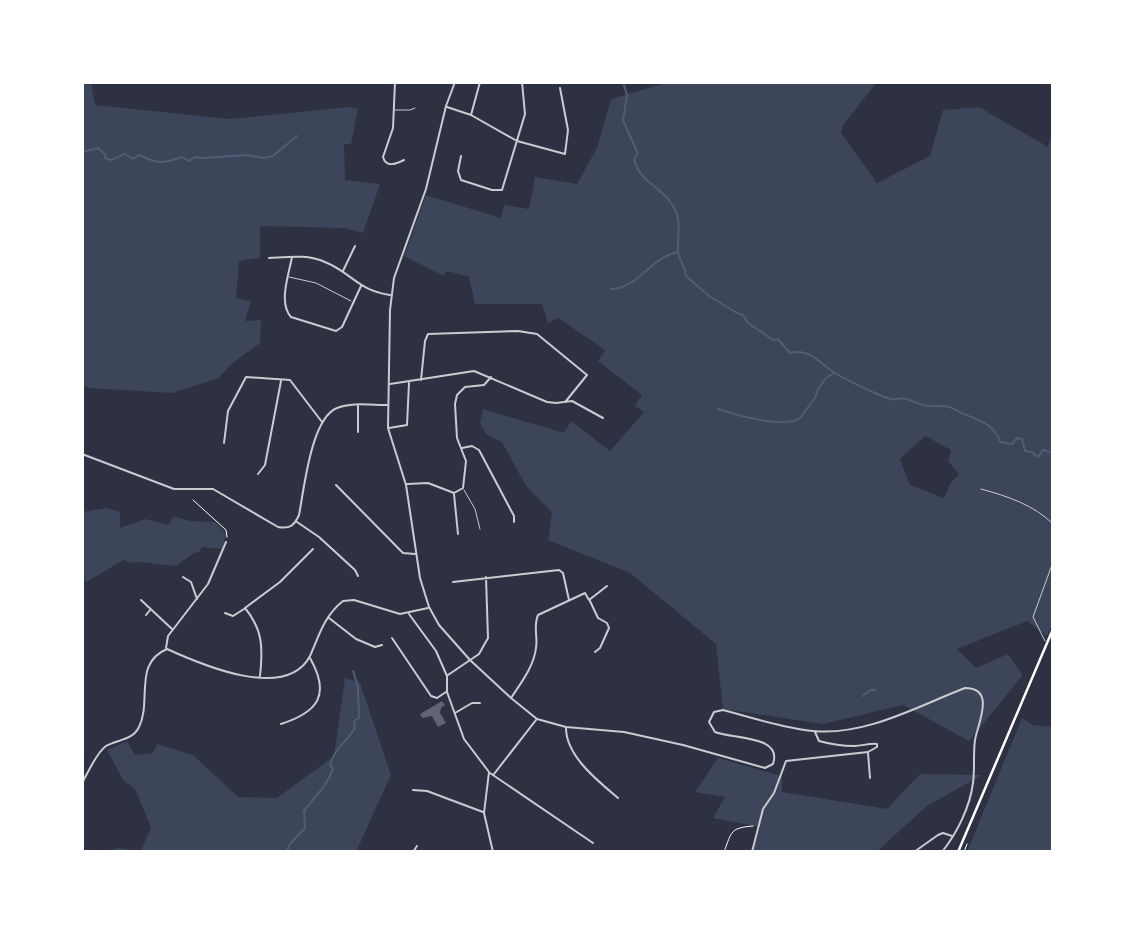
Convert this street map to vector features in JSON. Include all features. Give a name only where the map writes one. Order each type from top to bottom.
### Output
[{"type":"main road","points":[[958,852],[1053,629]]},
{"type":"street","points":[[395,82],[393,128],[383,157],[386,163],[391,164],[404,160]]},
{"type":"street","points":[[456,82],[446,106],[426,189],[397,267],[391,295],[388,428],[406,485],[420,578],[429,607],[439,625],[470,660],[537,719],[566,727],[624,732],[765,768],[773,764],[774,749],[764,742],[715,732],[709,722],[714,712],[723,710],[814,731],[843,730],[871,724],[965,688],[978,691],[984,706],[975,739],[973,785],[967,808],[953,837],[942,852]]},
{"type":"street","points":[[471,115],[480,82]]},
{"type":"street","points":[[461,156],[458,172],[461,180],[492,190],[502,190],[505,187],[526,114],[522,82]]},
{"type":"street","points":[[446,106],[471,115],[517,141],[565,154],[568,130],[560,88]]},
{"type":"street","points":[[342,272],[355,246]]},
{"type":"street","points":[[292,257],[285,308],[291,317],[335,331],[342,327],[361,286]]},
{"type":"street","points":[[269,258],[311,257],[323,260],[361,286],[375,293],[391,295]]},
{"type":"street","points":[[421,380],[428,334],[537,334],[587,375],[566,401]]},
{"type":"street","points":[[389,384],[469,370],[547,402],[572,401],[603,418]]},
{"type":"street","points":[[224,443],[228,411],[242,381],[249,377],[290,380],[323,423]]},
{"type":"street","points":[[454,493],[463,488],[466,461],[457,438],[457,395],[465,387],[487,383],[491,377]]},
{"type":"street","points":[[258,474],[265,465],[281,380]]},
{"type":"street","points":[[388,428],[407,425],[410,382]]},
{"type":"street","points":[[358,405],[358,432]]},
{"type":"street","points":[[82,454],[173,489],[213,489],[278,527],[286,528],[296,522],[312,452],[323,423],[334,409],[341,406],[388,405]]},
{"type":"street","points":[[461,448],[472,446],[479,450],[514,516],[514,522]]},
{"type":"street","points":[[406,485],[428,483],[454,493]]},
{"type":"street","points":[[336,485],[403,553],[416,554]]},
{"type":"street","points":[[454,493],[458,534]]},
{"type":"street","points":[[296,522],[319,537],[355,570],[358,576]]},
{"type":"street","points":[[166,649],[166,640],[208,584],[226,542]]},
{"type":"street","points":[[225,613],[233,616],[280,582],[313,549]]},
{"type":"street","points":[[453,582],[559,570],[563,573],[569,600]]},
{"type":"street","points":[[183,577],[191,582],[198,599]]},
{"type":"street","points":[[447,676],[479,654],[488,638],[486,577]]},
{"type":"street","points":[[589,600],[607,586]]},
{"type":"street","points":[[510,698],[527,673],[535,654],[535,623],[538,615],[585,593],[598,618],[607,623],[609,628],[600,648],[595,652]]},
{"type":"street","points":[[141,600],[173,630]]},
{"type":"street","points":[[166,649],[220,670],[260,677],[291,674],[309,657],[315,639],[328,617],[338,605],[347,600],[408,614],[429,607]]},
{"type":"street","points":[[244,608],[261,634],[263,651],[260,677]]},
{"type":"street","points":[[146,615],[151,609]]},
{"type":"street","points":[[408,614],[436,650],[447,676],[447,692],[464,739],[489,772],[593,843]]},
{"type":"street","points":[[328,617],[356,639],[375,648],[382,645]]},
{"type":"street","points":[[418,625],[423,620]]},
{"type":"street","points":[[392,638],[431,696],[437,698],[447,692]]},
{"type":"street","points":[[82,783],[105,747],[129,738],[139,727],[144,711],[146,672],[154,656],[166,649]]},
{"type":"street","points":[[281,724],[311,711],[315,706],[320,690],[315,667],[309,657]]},
{"type":"street","points":[[454,713],[472,703],[480,703]]},
{"type":"street","points":[[493,774],[537,719]]},
{"type":"street","points":[[566,727],[566,738],[587,772],[618,797]]},
{"type":"street","points":[[752,852],[763,809],[774,793],[786,761],[868,752],[877,747],[877,744],[855,746],[819,741],[814,731]]},
{"type":"street","points":[[868,752],[870,778]]},
{"type":"street","points":[[489,772],[484,813],[493,852]]},
{"type":"street","points":[[414,790],[427,791],[484,813]]},
{"type":"street","points":[[914,852],[943,833],[953,837]]},
{"type":"street","points":[[413,852],[417,846]]},
{"type":"lane","points":[[395,110],[415,108]]},
{"type":"lane","points":[[289,277],[316,283],[353,302]]},
{"type":"lane","points":[[463,488],[475,509],[480,529]]},
{"type":"lane","points":[[981,489],[1032,508],[1053,524]]},
{"type":"lane","points":[[1047,643],[1034,623],[1035,606],[1053,562]]},
{"type":"path","points":[[194,500],[226,530],[226,542]]},
{"type":"path","points":[[724,852],[732,831],[737,827],[758,824]]},
{"type":"shaded area","points":[[82,82],[91,82],[95,105],[230,119],[350,107],[358,109],[351,144],[344,144],[345,180],[380,184],[363,233],[344,228],[260,226],[260,258],[239,261],[236,298],[251,301],[245,321],[261,320],[260,343],[230,365],[219,378],[172,393],[89,388],[82,385]]},
{"type":"shaded area","points":[[669,82],[877,82],[844,124],[841,133],[877,183],[930,156],[943,110],[979,107],[1048,147],[1053,129],[1053,622],[1047,636],[1027,621],[957,649],[976,668],[1008,654],[1023,675],[969,741],[903,705],[823,724],[723,709],[716,644],[630,573],[548,540],[552,512],[526,486],[502,442],[486,434],[480,423],[483,409],[564,433],[571,421],[610,451],[644,412],[635,406],[642,395],[598,361],[605,350],[558,318],[548,323],[542,304],[475,304],[469,277],[447,271],[444,276],[404,256],[426,195],[501,218],[504,205],[529,209],[535,177],[577,184],[597,148],[611,99]],"holes":[[[925,436],[951,450],[948,461],[959,474],[950,484],[944,498],[910,485],[900,459]]]},
{"type":"shaded area","points":[[107,508],[120,512],[120,528],[145,519],[168,525],[174,516],[190,521],[215,522],[226,534],[222,549],[202,547],[199,552],[176,566],[124,560],[86,582],[82,574],[82,512]]},
{"type":"shaded area","points":[[345,678],[360,683],[391,775],[356,852],[99,852],[118,848],[141,851],[151,827],[135,789],[123,780],[107,750],[127,741],[135,755],[153,753],[157,744],[193,755],[238,797],[277,798],[334,756]]},
{"type":"shaded area","points":[[1022,718],[1032,725],[1053,727],[1053,852],[967,852]]},
{"type":"shaded area","points":[[718,758],[782,776],[782,792],[887,809],[920,774],[982,775],[927,806],[876,852],[753,852],[760,827],[713,818],[725,797],[695,792]]},
{"type":"building","points":[[442,701],[445,705],[440,713],[446,723],[438,727],[432,716],[422,718],[420,714]]},
{"type":"waterway","points":[[623,82],[627,95],[623,120],[638,154],[634,159],[637,167],[675,209],[678,220],[678,253],[686,276],[709,296],[743,315],[748,323],[773,340],[778,339],[790,353],[808,354],[837,374],[870,391],[891,399],[905,398],[925,405],[951,408],[986,424],[998,436],[1000,442],[1012,444],[1017,438],[1022,439],[1025,451],[1038,457],[1043,450],[1051,452]]},
{"type":"waterway","points":[[82,152],[98,148],[106,155],[105,158],[111,160],[125,154],[133,159],[139,155],[160,162],[182,157],[189,161],[195,157],[247,155],[263,158],[273,156],[297,136]]},
{"type":"waterway","points":[[611,289],[625,286],[655,263],[678,252]]},
{"type":"waterway","points":[[718,409],[772,422],[793,421],[800,418],[826,378],[834,373]]},
{"type":"waterway","points":[[287,852],[289,845],[305,828],[304,811],[328,780],[333,768],[330,765],[332,760],[355,728],[354,721],[359,718],[358,687],[353,671]]},
{"type":"waterway","points":[[863,696],[870,690],[875,690]]},
{"type":"waterway","points":[[1046,852],[1053,850]]}]
